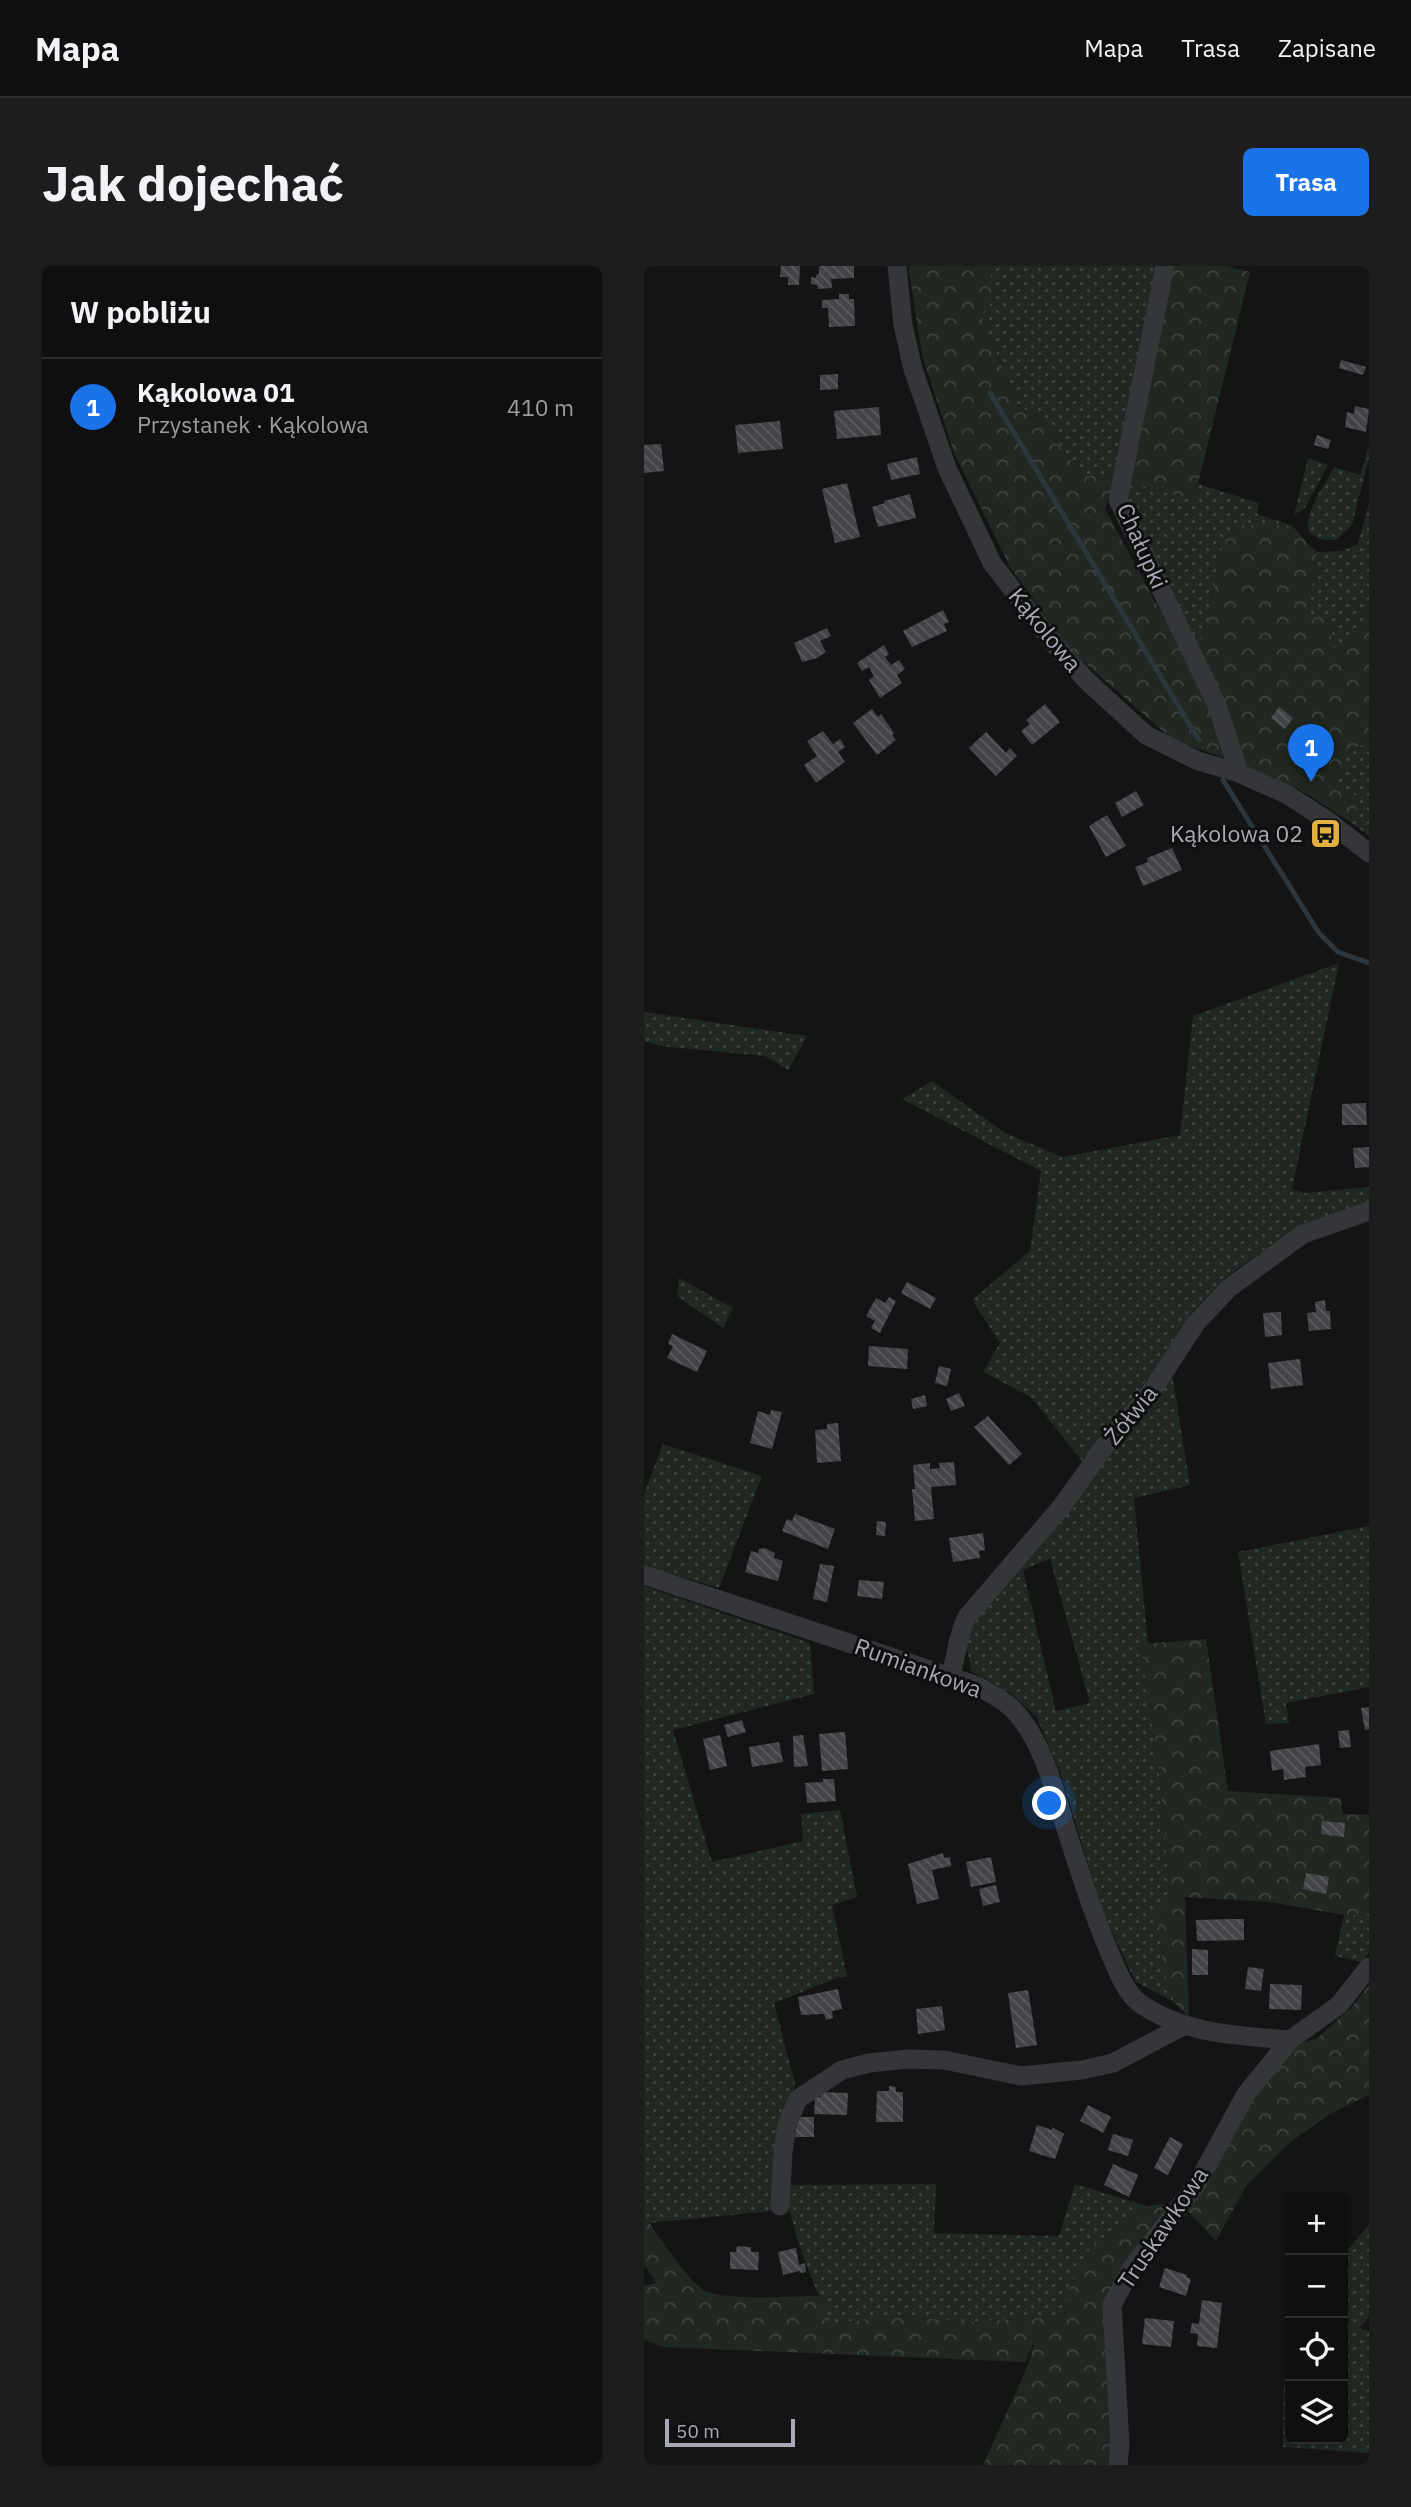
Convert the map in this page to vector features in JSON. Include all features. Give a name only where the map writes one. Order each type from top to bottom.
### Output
[{"type":"street","name":"Kąkolowa","points":[[897,266],[904,325],[913,369],[947,468],[992,563],[1054,644],[1086,680],[1146,735],[1198,761],[1239,773],[1288,795],[1328,821],[1369,853]]},
{"type":"street","name":"Chałupki","points":[[1165,266],[1118,500],[1216,703],[1239,773]]},
{"type":"street","name":"Żółwia","points":[[950,1676],[959,1632],[967,1617],[1062,1506],[1104,1447],[1153,1389],[1196,1323],[1229,1288],[1303,1234],[1369,1210]]},
{"type":"street","name":"Rumiankowa","points":[[644,1575],[950,1676],[992,1694],[1018,1714],[1032,1736],[1050,1776],[1091,1908],[1126,1987],[1140,2004],[1183,2026],[1207,2032],[1290,2040]]},
{"type":"street","name":"Truskawkowa","points":[[1118,2465],[1120,2444],[1112,2305],[1131,2269],[1197,2184],[1246,2094],[1290,2040],[1339,2005],[1369,1966]]},
{"type":"street","points":[[780,2206],[782,2152],[788,2124],[798,2099],[842,2070],[869,2063],[908,2059],[944,2060],[1021,2076],[1082,2070],[1113,2063],[1183,2026]]},
{"type":"green space","points":[[908,266],[988,268],[997,295],[981,315],[1018,406],[1045,420],[1065,454],[1085,476],[1116,473],[1105,509],[1187,660],[1222,737],[1224,758],[1173,740],[1070,650],[1010,567],[954,453],[922,355]]},
{"type":"green space","points":[[986,266],[1161,266],[1116,473],[1085,476],[1065,454],[1045,420],[1018,406],[981,315],[997,295]]},
{"type":"green space","points":[[1170,266],[1227,266],[1250,272],[1194,500],[1128,482]]},
{"type":"green space","points":[[1369,446],[1369,458],[1352,525],[1336,540],[1320,539],[1309,533],[1312,508],[1334,467],[1360,475]]},
{"type":"green space","points":[[1308,458],[1328,465],[1305,508],[1294,515]]},
{"type":"green space","points":[[1128,482],[1194,500],[1198,484],[1259,503],[1257,514],[1293,526],[1233,526],[1219,556],[1210,616],[1196,647],[1125,495]]},
{"type":"green space","points":[[1369,503],[1369,607],[1352,641],[1334,649],[1308,616],[1317,552],[1342,551],[1358,544]]},
{"type":"green space","points":[[1233,525],[1293,526],[1317,552],[1308,616],[1326,617],[1334,648],[1352,641],[1369,607],[1369,744],[1349,748],[1336,781],[1360,799],[1349,821],[1299,789],[1245,767],[1196,647],[1210,616],[1219,556]]},
{"type":"green space","points":[[1369,744],[1369,836],[1349,821],[1360,799],[1335,781],[1349,747]]},
{"type":"green space","points":[[1339,963],[1292,1189],[1304,1193],[1369,1187],[1369,1203],[1301,1224],[1226,1277],[1192,1312],[1151,1375],[1082,1461],[1031,1397],[983,1372],[1000,1343],[972,1300],[1030,1251],[1041,1171],[902,1099],[932,1081],[1005,1133],[1063,1157],[1180,1135],[1193,1016]]},
{"type":"green space","points":[[644,1012],[807,1036],[788,1070],[765,1056],[660,1046],[644,1041]]},
{"type":"green space","points":[[679,1278],[733,1308],[723,1328],[677,1296]]},
{"type":"green space","points":[[1171,1368],[1190,1485],[1134,1498],[1148,1644],[1141,1644],[1161,1788],[1171,1907],[1157,1908],[1174,2002],[1136,1982],[1102,1911],[1061,1774],[1036,1716],[1010,1693],[971,1671],[964,1631]],"holes":[[[1050,1559],[1090,1703],[1056,1711],[1023,1570]]]},
{"type":"green space","points":[[663,1444],[762,1476],[719,1588],[644,1566],[644,1494]]},
{"type":"green space","points":[[1369,1526],[1369,1687],[1286,1703],[1289,1723],[1266,1724],[1238,1552]]},
{"type":"green space","points":[[644,1586],[810,1643],[814,1694],[673,1730],[712,1862],[803,1841],[801,1814],[840,1810],[857,1897],[832,1905],[847,1976],[774,2003],[795,2084],[788,2108],[773,2211],[649,2223],[644,2214]]},
{"type":"green space","points":[[1206,1639],[1228,1791],[1341,1798],[1343,1814],[1369,1815],[1369,1914],[1344,1915],[1270,1902],[1185,1897],[1189,2018],[1174,2002],[1164,1972],[1157,1907],[1171,1906],[1161,1788],[1141,1644]]},
{"type":"green space","points":[[1369,1914],[1369,1952],[1362,1962],[1335,1956],[1344,1915]]},
{"type":"green space","points":[[1369,1985],[1369,2095],[1330,2114],[1289,2143],[1246,2186],[1216,2241],[1188,2211],[1238,2122],[1292,2045],[1316,2039],[1351,2008]]},
{"type":"green space","points":[[936,2184],[934,2233],[1059,2236],[1075,2184],[1147,2206],[1091,2247],[1069,2289],[1064,2316],[968,2322],[894,2316],[831,2324],[797,2238],[785,2185]]},
{"type":"green space","points":[[1173,2203],[1108,2306],[1112,2465],[983,2465],[1029,2363],[1035,2339],[1026,2362],[663,2347],[644,2339],[644,2286],[656,2283],[644,2264],[644,2214],[682,2268],[705,2291],[743,2297],[819,2296],[832,2324],[894,2316],[968,2322],[1064,2316],[1069,2289],[1091,2247],[1147,2206]]},
{"type":"green space","points":[[1369,2225],[1369,2317],[1359,2328],[1369,2331],[1369,2453],[1283,2447],[1285,2375],[1285,2444],[1348,2444],[1348,2249]]},
{"type":"building","points":[[781,266],[800,266],[799,285],[788,285],[788,277],[780,277]]},
{"type":"building","points":[[819,266],[854,266],[854,278],[831,279],[832,288],[818,289],[817,285],[811,284],[811,277],[816,278],[819,274]]},
{"type":"building","points":[[839,294],[849,294],[849,299],[854,299],[855,326],[829,327],[828,308],[822,308],[822,300],[839,299]]},
{"type":"building","points":[[1341,360],[1366,367],[1363,375],[1339,368]]},
{"type":"building","points":[[838,374],[838,389],[820,390],[820,375]]},
{"type":"building","points":[[1355,406],[1369,409],[1366,432],[1345,427],[1347,412],[1354,414]]},
{"type":"building","points":[[879,407],[881,435],[837,439],[834,411]]},
{"type":"building","points":[[780,421],[783,449],[738,453],[735,425]]},
{"type":"building","points":[[1317,435],[1331,440],[1328,449],[1314,445]]},
{"type":"building","points":[[661,444],[664,471],[644,473],[644,445]]},
{"type":"building","points":[[917,457],[920,474],[891,480],[887,464]]},
{"type":"building","points":[[847,483],[860,537],[835,543],[822,489]]},
{"type":"building","points":[[910,494],[916,518],[878,527],[872,507]]},
{"type":"building","points":[[943,610],[949,622],[944,624],[947,631],[912,647],[903,631]]},
{"type":"building","points":[[827,628],[831,636],[820,641],[826,652],[802,662],[794,643]]},
{"type":"building","points":[[884,645],[889,654],[885,657],[891,665],[899,660],[905,669],[897,675],[902,683],[880,698],[869,680],[874,676],[869,667],[862,671],[857,663]]},
{"type":"building","points":[[1045,704],[1060,722],[1032,745],[1021,731],[1030,724],[1026,720]]},
{"type":"building","points":[[1279,707],[1293,718],[1285,729],[1271,718]]},
{"type":"building","points":[[872,709],[878,717],[881,714],[896,740],[877,755],[853,723]]},
{"type":"building","points":[[823,731],[833,744],[840,739],[845,747],[838,752],[845,762],[816,783],[804,765],[817,756],[807,741]]},
{"type":"building","points":[[986,732],[1006,753],[1010,748],[1017,756],[996,776],[969,748]]},
{"type":"building","points":[[1136,791],[1144,805],[1122,817],[1115,803]]},
{"type":"building","points":[[1107,815],[1126,846],[1106,857],[1089,826]]},
{"type":"building","points":[[1172,848],[1182,870],[1143,886],[1135,867],[1148,862],[1147,858]]},
{"type":"building","points":[[1366,1103],[1367,1125],[1342,1125],[1342,1104]]},
{"type":"building","points":[[1369,1147],[1369,1167],[1355,1168],[1353,1148]]},
{"type":"building","points":[[907,1282],[936,1298],[930,1309],[901,1293]]},
{"type":"building","points":[[889,1297],[896,1301],[880,1333],[871,1328],[875,1321],[866,1316],[876,1298],[885,1303]]},
{"type":"building","points":[[1325,1300],[1326,1311],[1330,1311],[1331,1329],[1309,1331],[1307,1313],[1316,1312],[1315,1302]]},
{"type":"building","points":[[1281,1312],[1282,1335],[1265,1337],[1263,1313]]},
{"type":"building","points":[[672,1334],[707,1351],[697,1372],[667,1358],[673,1346],[668,1344]]},
{"type":"building","points":[[869,1346],[908,1349],[907,1369],[868,1366]]},
{"type":"building","points":[[1300,1359],[1303,1385],[1271,1389],[1268,1363]]},
{"type":"building","points":[[939,1366],[951,1369],[947,1386],[935,1383]]},
{"type":"building","points":[[959,1393],[965,1406],[951,1411],[946,1399]]},
{"type":"building","points":[[925,1395],[927,1406],[913,1409],[911,1399]]},
{"type":"building","points":[[771,1410],[782,1412],[772,1449],[750,1443],[758,1411],[770,1415]]},
{"type":"building","points":[[988,1416],[1022,1454],[1009,1465],[974,1427]]},
{"type":"building","points":[[838,1423],[841,1461],[817,1463],[815,1430],[827,1429],[827,1424]]},
{"type":"building","points":[[954,1462],[956,1485],[931,1487],[934,1519],[915,1521],[913,1465],[930,1463],[930,1469],[940,1468],[939,1463]]},
{"type":"building","points":[[795,1514],[835,1529],[828,1549],[782,1531],[787,1519],[792,1521]]},
{"type":"building","points":[[877,1521],[886,1522],[885,1536],[876,1535]]},
{"type":"building","points":[[983,1533],[985,1550],[979,1551],[980,1558],[953,1562],[949,1538]]},
{"type":"building","points":[[765,1548],[775,1553],[774,1558],[783,1561],[778,1581],[745,1572],[751,1551],[758,1553],[759,1549]]},
{"type":"building","points":[[820,1564],[834,1566],[827,1602],[813,1599]]},
{"type":"building","points":[[859,1580],[884,1582],[882,1599],[857,1596]]},
{"type":"building","points":[[1369,1707],[1369,1729],[1365,1730],[1361,1708]]},
{"type":"building","points":[[742,1720],[746,1732],[728,1737],[724,1725]]},
{"type":"building","points":[[1349,1730],[1351,1747],[1340,1748],[1338,1731]]},
{"type":"building","points":[[845,1732],[848,1769],[822,1771],[819,1734]]},
{"type":"building","points":[[720,1735],[727,1766],[710,1770],[703,1739]]},
{"type":"building","points":[[803,1735],[808,1766],[794,1767],[793,1736]]},
{"type":"building","points":[[779,1742],[783,1762],[752,1767],[749,1747]]},
{"type":"building","points":[[1319,1744],[1321,1765],[1305,1767],[1306,1777],[1284,1780],[1283,1769],[1272,1771],[1270,1751]]},
{"type":"building","points":[[823,1779],[834,1779],[836,1801],[807,1803],[805,1783],[823,1782]]},
{"type":"building","points":[[1322,1821],[1345,1823],[1344,1837],[1321,1834]]},
{"type":"building","points":[[943,1853],[944,1858],[950,1857],[951,1866],[932,1870],[939,1899],[917,1904],[908,1864]]},
{"type":"building","points":[[991,1857],[996,1882],[971,1887],[966,1862]]},
{"type":"building","points":[[1306,1873],[1329,1877],[1326,1894],[1303,1889]]},
{"type":"building","points":[[996,1885],[1000,1902],[983,1906],[979,1889]]},
{"type":"building","points":[[1244,1919],[1244,1940],[1197,1941],[1196,1920]]},
{"type":"building","points":[[1192,1949],[1208,1950],[1208,1975],[1192,1975]]},
{"type":"building","points":[[1248,1967],[1264,1969],[1261,1991],[1245,1989]]},
{"type":"building","points":[[1270,1984],[1302,1985],[1301,2010],[1269,2009]]},
{"type":"building","points":[[838,1989],[842,2009],[832,2011],[833,2018],[826,2020],[824,2014],[801,2015],[798,1997]]},
{"type":"building","points":[[1028,1990],[1037,2045],[1016,2048],[1008,1993]]},
{"type":"building","points":[[942,2006],[945,2030],[918,2034],[916,2009]]},
{"type":"building","points":[[889,2086],[896,2087],[896,2092],[903,2092],[903,2122],[876,2122],[877,2091],[889,2091]]},
{"type":"building","points":[[821,2092],[848,2093],[847,2115],[814,2114],[815,2097],[821,2097]]},
{"type":"building","points":[[1088,2105],[1111,2117],[1103,2133],[1080,2121]]},
{"type":"building","points":[[798,2117],[814,2117],[814,2137],[795,2137]]},
{"type":"building","points":[[1037,2125],[1052,2130],[1052,2127],[1064,2134],[1055,2159],[1029,2151]]},
{"type":"building","points":[[1113,2134],[1133,2140],[1128,2156],[1108,2150]]},
{"type":"building","points":[[1170,2137],[1183,2144],[1168,2175],[1154,2168]]},
{"type":"building","points":[[1113,2164],[1138,2175],[1129,2197],[1104,2185]]},
{"type":"building","points":[[737,2246],[751,2247],[751,2252],[759,2252],[758,2270],[730,2269],[730,2252],[736,2252]]},
{"type":"building","points":[[796,2248],[799,2265],[805,2263],[806,2272],[783,2275],[778,2252]]},
{"type":"building","points":[[1165,2268],[1187,2275],[1186,2277],[1191,2279],[1186,2296],[1159,2287]]},
{"type":"building","points":[[1202,2300],[1222,2303],[1217,2348],[1197,2346],[1198,2334],[1190,2333],[1192,2323],[1199,2324]]},
{"type":"building","points":[[1145,2318],[1174,2321],[1171,2347],[1142,2344]]},
{"type":"waterway","points":[[990,393],[1199,740]]},
{"type":"waterway","points":[[1223,780],[1319,933],[1338,952],[1369,963]]},
{"type":"place","name":"Kąkolowa 01","points":[[1311,782]]},
{"type":"place","name":"Kąkolowa 02","points":[[1326,834]]}]
